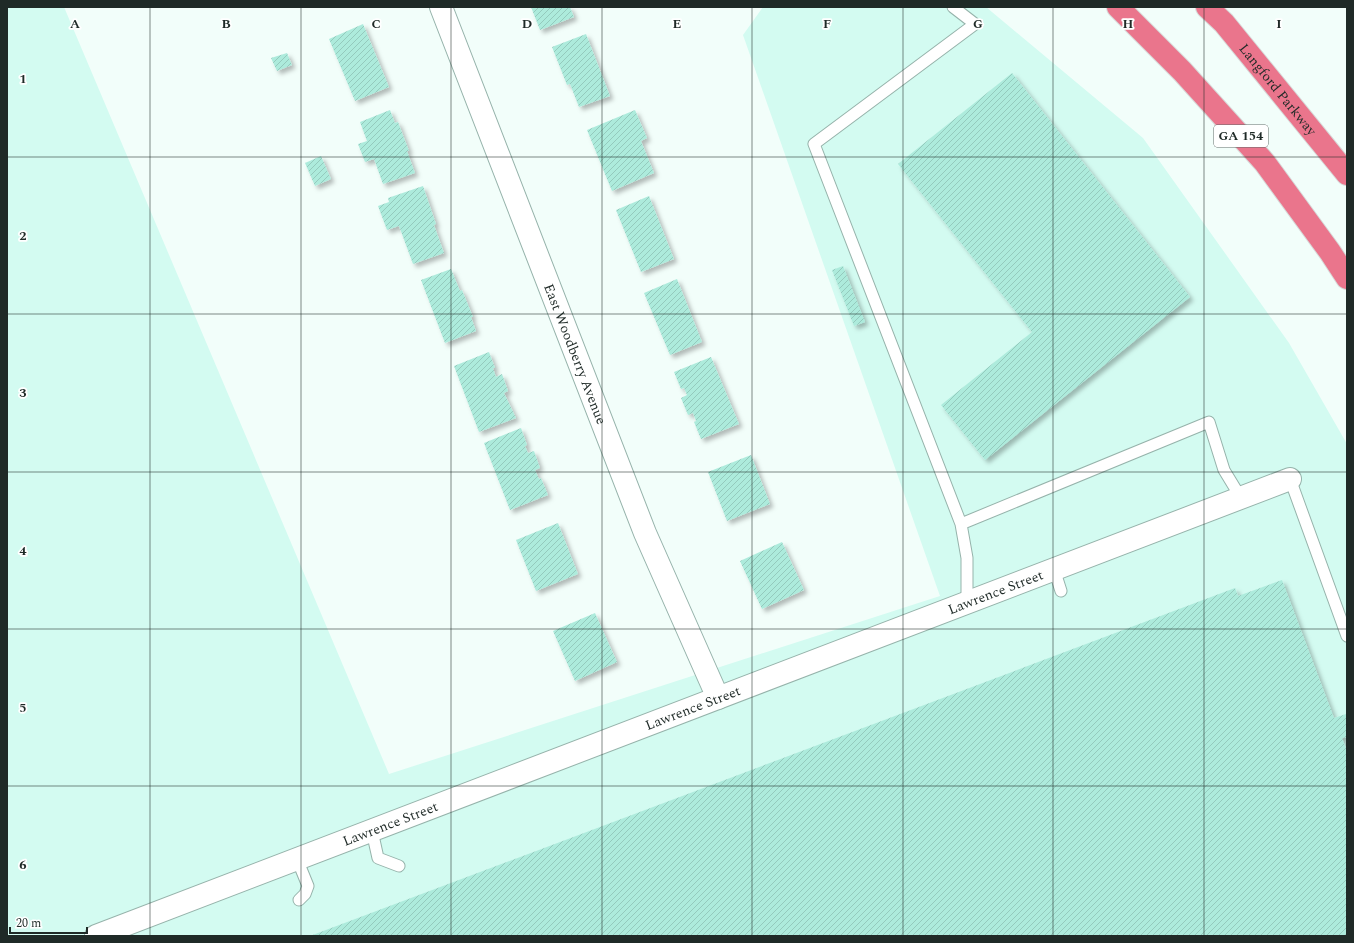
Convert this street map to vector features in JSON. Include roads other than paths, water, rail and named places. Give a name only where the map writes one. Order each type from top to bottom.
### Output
[{"type":"highway","name":"GA 154","points":[[1118,7],[1182,71],[1265,163],[1330,252],[1347,278]]},
{"type":"highway","name":"Langford Parkway","points":[[1207,7],[1224,23],[1347,174]]},
{"type":"street","name":"East Woodberry Avenue","points":[[441,7],[645,533],[718,698]]},
{"type":"street","name":"Lawrence Street","points":[[96,936],[1290,479]]},
{"type":"lane","points":[[953,7],[975,24],[814,144],[961,524],[967,558],[966,603]]},
{"type":"lane","points":[[961,524],[1209,422],[1224,470],[1241,498]]},
{"type":"lane","points":[[1290,479],[1347,636]]},
{"type":"lane","points":[[1054,569],[1061,591]]},
{"type":"lane","points":[[372,831],[378,858],[399,866]]},
{"type":"lane","points":[[297,859],[308,886],[305,894],[299,900]]}]
